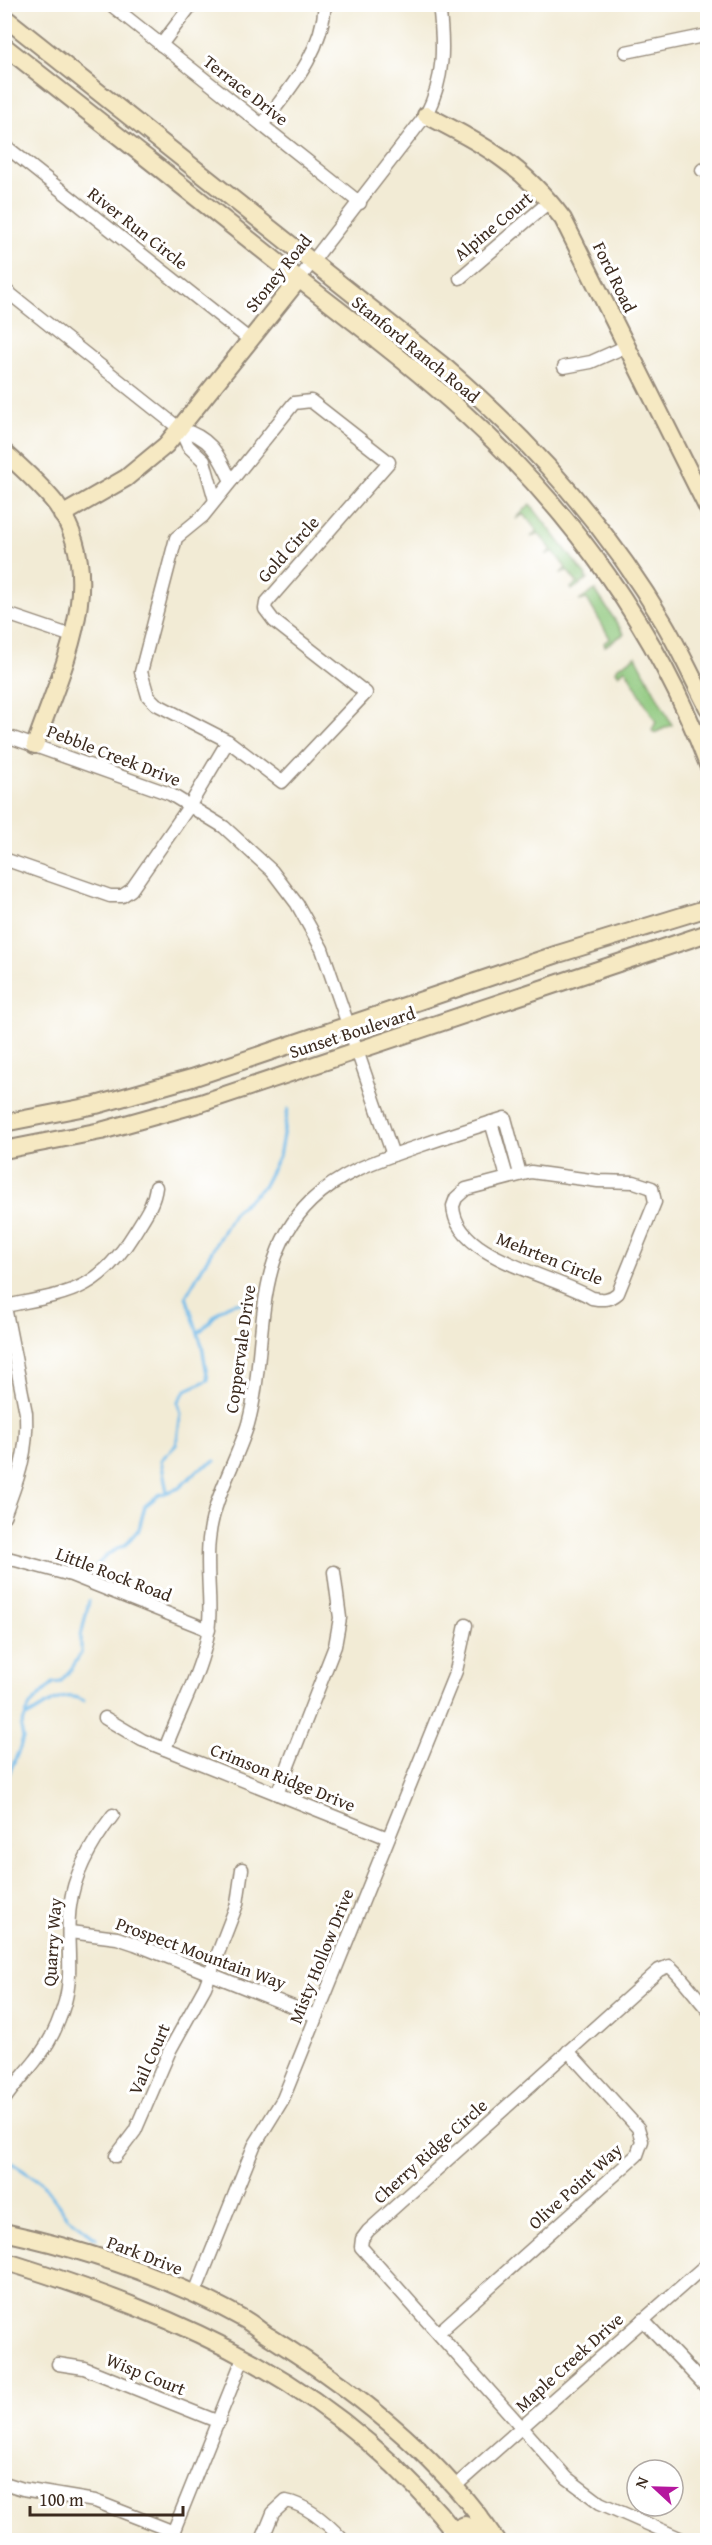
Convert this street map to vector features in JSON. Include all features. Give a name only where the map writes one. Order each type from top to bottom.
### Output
[{"type":"main road","name":"Stanford Ranch Road","points":[[4,17],[446,368],[512,428],[575,496],[643,588],[708,708]]},
{"type":"main road","name":"Stanford Ranch Road","points":[[4,46],[432,385],[498,444],[538,487],[606,574],[646,637],[675,690],[708,765]]},
{"type":"main road","name":"Ford Road","points":[[426,115],[504,158],[521,171],[550,201],[574,238],[708,508]]},
{"type":"main road","name":"Stoney Road","points":[[62,515],[139,469],[166,445],[299,279]]},
{"type":"main road","points":[[4,452],[39,486],[62,515],[76,549],[81,578],[80,606],[72,636],[35,745]]},
{"type":"main road","points":[[643,588],[647,618],[646,637],[659,643],[685,662]]},
{"type":"main road","name":"Sunset Boulevard","points":[[4,1122],[96,1105],[143,1093],[567,951],[708,908]]},
{"type":"main road","name":"Sunset Boulevard","points":[[4,1150],[152,1119],[708,933]]},
{"type":"main road","name":"Park Drive","points":[[4,2232],[131,2268],[245,2320],[308,2361],[385,2420],[454,2487],[495,2538]]},
{"type":"main road","points":[[4,2261],[120,2299],[186,2327],[247,2357],[294,2385],[369,2442],[457,2535],[465,2525],[495,2538]]},
{"type":"street","name":"Terrace Drive","points":[[110,4],[360,203]]},
{"type":"street","points":[[161,45],[192,4]]},
{"type":"street","points":[[261,125],[305,68],[318,39],[325,4]]},
{"type":"street","name":"Stoney Road","points":[[299,279],[360,203],[426,115],[434,100],[444,53],[439,4]]},
{"type":"street","points":[[626,52],[708,35]]},
{"type":"street","name":"River Run Circle","points":[[4,145],[250,340]]},
{"type":"street","name":"Alpine Court","points":[[460,278],[550,201]]},
{"type":"street","points":[[4,289],[180,429],[193,432],[211,445],[231,481]]},
{"type":"street","points":[[564,368],[591,362],[627,345]]},
{"type":"street","name":"Gold Circle","points":[[310,401],[389,462],[266,603],[265,609],[274,621],[366,693],[282,783],[228,741],[156,704],[148,696],[141,672],[176,538],[204,516],[231,481],[294,403],[310,401]]},
{"type":"street","points":[[180,429],[188,446],[204,461],[215,500]]},
{"type":"street","points":[[4,613],[72,636]]},
{"type":"street","name":"Pebble Creek Drive","points":[[4,735],[145,784],[190,805],[224,827],[256,855],[290,894],[322,949],[393,1155]]},
{"type":"street","points":[[4,859],[110,896],[122,896],[131,890],[190,805],[228,741]]},
{"type":"street","name":"Coppervale Drive","points":[[165,1749],[199,1664],[208,1630],[211,1614],[207,1562],[211,1523],[249,1419],[265,1299],[278,1249],[298,1216],[328,1186],[358,1167],[505,1118],[512,1143]]},
{"type":"street","points":[[491,1122],[507,1177]]},
{"type":"street","points":[[498,1147],[512,1143],[520,1173]]},
{"type":"street","name":"Mehrten Circle","points":[[520,1173],[544,1173],[585,1180],[634,1182],[652,1188],[655,1196],[653,1210],[618,1293],[612,1298],[601,1300],[592,1298],[491,1254],[467,1239],[453,1213],[456,1198],[466,1189],[507,1177],[520,1173]]},
{"type":"street","points":[[4,1515],[18,1480],[26,1446],[26,1413],[10,1363],[5,1304],[62,1294],[100,1276],[127,1245],[151,1207],[156,1187]]},
{"type":"street","name":"Little Rock Road","points":[[4,1557],[51,1568],[208,1630]]},
{"type":"street","points":[[277,1794],[335,1646],[340,1618],[334,1572]]},
{"type":"street","name":"Misty Hollow Drive","points":[[194,2295],[254,2146],[283,2099],[456,1671],[466,1624]]},
{"type":"street","name":"Crimson Ridge Drive","points":[[105,1718],[130,1735],[388,1838]]},
{"type":"street","name":"Quarry Way","points":[[4,2100],[44,2050],[58,2024],[66,2000],[70,1977],[70,1906],[82,1865],[95,1839],[113,1815]]},
{"type":"street","name":"Vail Court","points":[[116,2156],[135,2132],[170,2049],[199,1999],[237,1904],[242,1869]]},
{"type":"street","name":"Prospect Mountain Way","points":[[70,1932],[117,1938],[316,2016]]},
{"type":"street","name":"Cherry Ridge Circle","points":[[679,2540],[587,2495],[567,2478],[361,2247],[362,2239],[368,2231],[659,1970],[669,1966],[677,1972],[683,1983],[708,2010]]},
{"type":"street","name":"Olive Point Way","points":[[439,2332],[637,2155],[642,2141],[638,2128],[568,2051]]},
{"type":"street","name":"Maple Creek Drive","points":[[454,2487],[708,2263]]},
{"type":"street","points":[[643,2320],[708,2389]]},
{"type":"street","points":[[4,2483],[23,2489],[95,2502],[172,2536],[247,2357]]},
{"type":"street","name":"Wisp Court","points":[[58,2364],[84,2368],[219,2422]]},
{"type":"street","points":[[262,2541],[273,2513],[286,2501],[294,2502],[322,2521],[343,2541]]},
{"type":"street","points":[[439,2541],[457,2535]]},
{"type":"green space","points":[[530,504],[588,579],[572,590],[571,588],[577,583],[567,570],[560,574],[566,568],[553,551],[546,555],[551,549],[538,533],[531,537],[537,531],[524,514],[516,519]]},
{"type":"green space","points":[[595,590],[624,634],[605,646],[604,643],[610,638],[587,599],[579,601]]},
{"type":"green space","points":[[636,656],[672,725],[654,733],[652,730],[656,722],[625,668],[619,675],[616,671],[618,667]]},
{"type":"waterway","points":[[167,1492],[161,1460],[176,1445],[181,1414],[178,1402],[186,1390],[208,1380],[202,1346],[186,1296],[234,1212],[263,1187],[279,1156],[288,1109]]},
{"type":"waterway","points":[[198,1333],[223,1308],[243,1303]]},
{"type":"waterway","points":[[96,1566],[108,1554],[125,1545],[139,1529],[145,1506],[159,1495],[179,1488],[198,1470],[215,1461]]},
{"type":"waterway","points":[[4,1785],[20,1748],[23,1738],[21,1728],[30,1705],[53,1683],[60,1682],[81,1653],[81,1636],[89,1601]]},
{"type":"waterway","points":[[26,1717],[62,1698],[77,1698],[84,1701]]},
{"type":"waterway","points":[[4,2158],[42,2183],[68,2217],[96,2238]]}]
